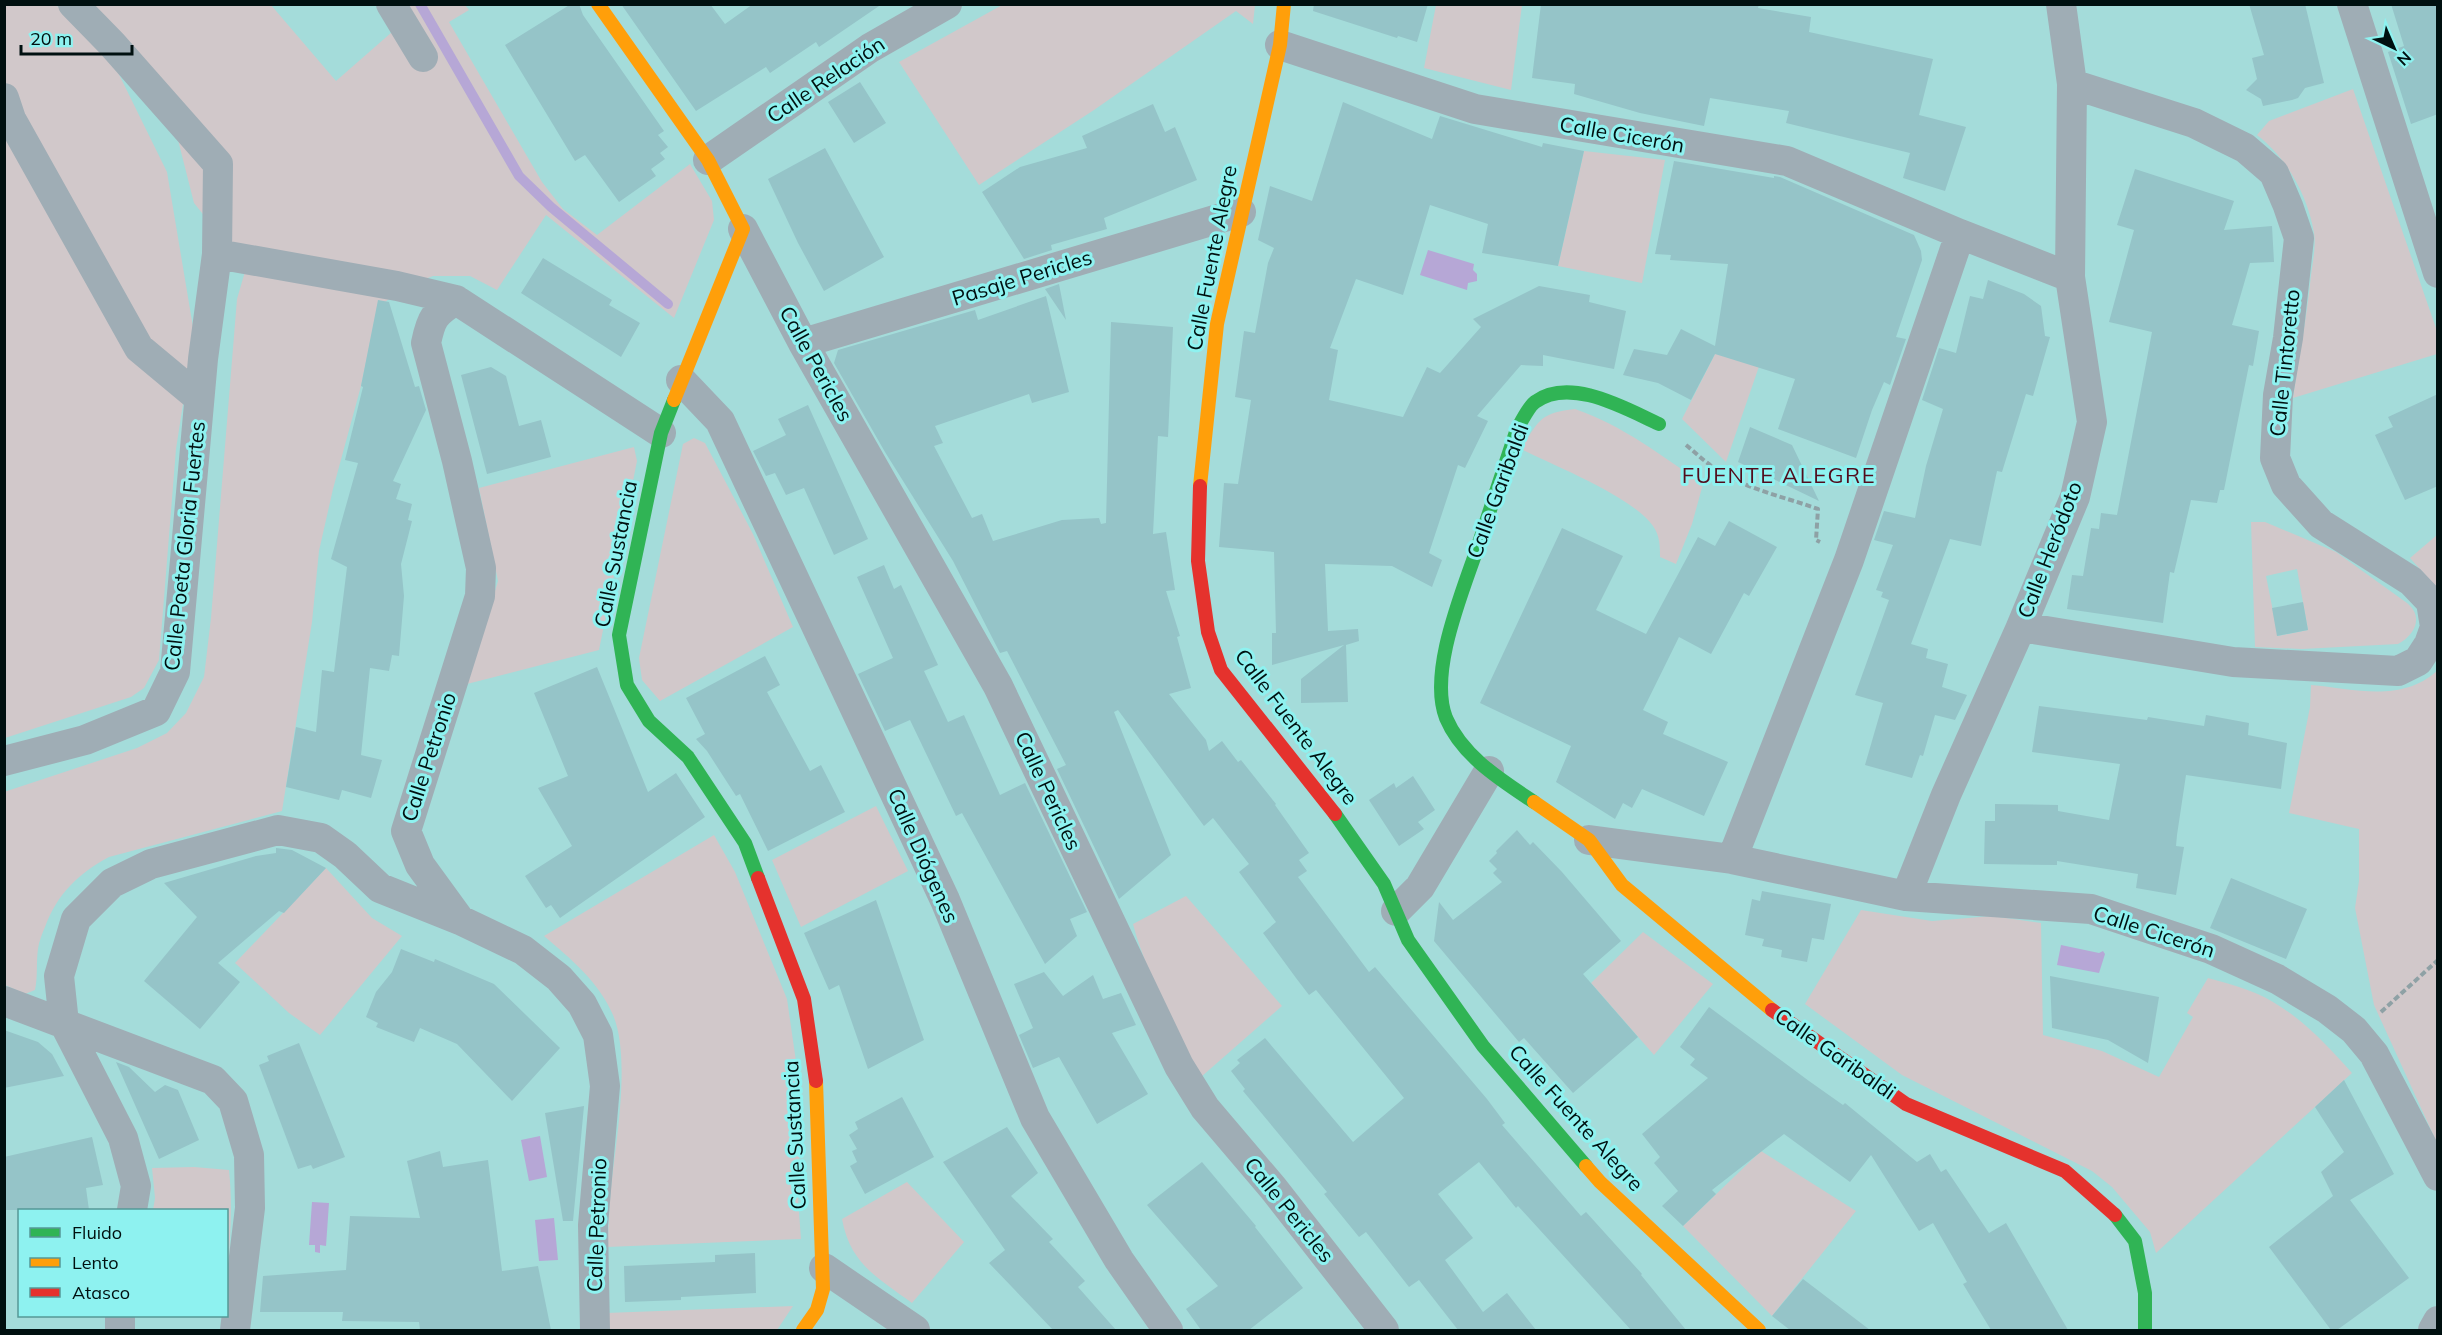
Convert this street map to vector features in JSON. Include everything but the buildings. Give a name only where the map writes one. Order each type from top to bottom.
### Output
[{"type":"street","name":"Calle Poeta Gloria Fuertes","points":[[4,761],[85,740],[156,711],[175,672],[200,398],[216,254],[218,164],[112,44],[73,4]]},
{"type":"street","points":[[391,4],[423,57]]},
{"type":"street","points":[[598,4],[708,160],[743,229]]},
{"type":"street","name":"Calle Relación","points":[[708,160],[870,48],[947,4]]},
{"type":"street","name":"Calle Fuente Alegre","points":[[1284,4],[1280,45],[1217,324],[1200,483],[1198,561],[1208,632],[1221,670],[1324,798],[1384,884],[1408,940],[1483,1046],[1600,1182],[1759,1330]]},
{"type":"street","name":"Calle Heródoto","points":[[1906,896],[1946,795],[2021,627],[2074,497],[2092,422],[2070,277],[2072,84],[2061,4]]},
{"type":"street","points":[[2352,4],[2438,273]]},
{"type":"street","name":"Calle Cicerón","points":[[1280,45],[1475,109],[1786,161],[2070,277]]},
{"type":"street","name":"Calle Tintoretto","points":[[2021,627],[2233,662],[2398,671],[2418,661],[2429,644],[2435,627],[2431,602],[2411,581],[2321,524],[2286,485],[2275,458],[2278,395],[2288,338],[2300,238],[2274,173],[2245,148],[2194,123],[2072,84]]},
{"type":"street","name":"Calle Poeta Gloria Fuertes","points":[[4,98],[11,118],[139,348],[200,398]]},
{"type":"street","name":"Pasaje Pericles","points":[[803,343],[1241,212]]},
{"type":"street","name":"Calle Pericles","points":[[743,229],[803,343],[998,686],[1179,1066],[1205,1108],[1273,1188],[1384,1330]]},
{"type":"street","name":"Calle Sustancia","points":[[743,229],[661,433],[619,635],[627,685],[650,721],[688,757],[745,843],[804,999],[818,1095],[819,1204],[824,1268],[823,1289],[817,1310],[803,1330]]},
{"type":"street","points":[[1732,859],[1849,560],[1960,234]]},
{"type":"street","points":[[216,254],[397,286],[456,300],[661,433]]},
{"type":"street","name":"Calle Petronio","points":[[456,300],[438,310],[430,323],[426,343],[457,461],[481,568],[480,596],[406,831],[420,865],[460,920],[523,950],[559,978],[582,1005],[598,1035],[605,1086],[593,1225],[595,1330]]},
{"type":"street","name":"Calle Diógenes","points":[[681,380],[720,421],[945,900],[1035,1118],[1119,1260],[1167,1330]]},
{"type":"street","name":"Calle Garibaldi","points":[[1659,424],[1605,399],[1564,392],[1535,402],[1517,429],[1447,640],[1441,681],[1446,717],[1463,745],[1488,771],[1589,840],[1622,885],[1763,1004],[1906,1104],[2065,1171],[2111,1210],[2135,1241],[2145,1293],[2145,1330]]},
{"type":"street","points":[[1396,911],[1420,887],[1488,771]]},
{"type":"street","points":[[132,1209],[136,1186],[123,1138],[64,1023],[59,976],[76,919],[112,883],[151,864],[278,830],[321,838],[345,855],[380,888],[460,920]]},
{"type":"street","name":"Calle Cicerón","points":[[1589,840],[1732,859],[1906,896],[2091,909],[2211,950],[2277,979],[2327,1009],[2354,1030],[2374,1054],[2438,1176]]},
{"type":"street","points":[[4,1001],[213,1080],[233,1101],[249,1155],[250,1208],[236,1330]]},
{"type":"street","points":[[824,1268],[915,1330]]},
{"type":"street","points":[[2433,1330],[2438,1321]]},
{"type":"path","points":[[1659,424],[1719,471],[1765,493],[1818,509]]},
{"type":"path","points":[[2438,897],[2438,903]]},
{"type":"path","points":[[2354,1030],[2378,1014],[2438,960]]},
{"type":"shaded area","points":[[1004,4],[1255,5],[1253,24],[1236,11],[1094,110],[979,185],[899,62]]},
{"type":"shaded area","points":[[5,5],[56,5],[106,48],[167,172],[194,333],[176,449],[159,660],[144,688],[131,697],[5,738]]},
{"type":"shaded area","points":[[84,5],[271,5],[336,81],[392,32],[402,5],[465,5],[469,10],[449,22],[542,182],[563,209],[597,235],[690,164],[712,201],[714,220],[674,318],[546,215],[497,290],[470,276],[433,276],[402,288],[377,309],[361,386],[319,551],[312,622],[282,811],[109,857],[88,870],[70,886],[50,915],[38,946],[35,990],[25,994],[5,985],[4,792],[137,748],[167,733],[186,713],[204,677],[211,618],[237,299],[246,268],[194,203],[178,140]]},
{"type":"shaded area","points":[[1436,5],[1522,5],[1511,90],[1424,68]]},
{"type":"shaded area","points":[[2353,89],[2437,331],[2437,354],[2293,398],[2313,259],[2314,233],[2307,205],[2287,166],[2257,135],[2269,121]]},
{"type":"shaded area","points":[[1584,151],[1665,160],[1642,283],[1558,266]]},
{"type":"shaded area","points":[[1428,250],[1474,264],[1473,270],[1477,274],[1477,281],[1468,283],[1467,290],[1420,275]]},
{"type":"shaded area","points":[[1774,323],[1726,462],[1682,419],[1718,348]]},
{"type":"shaded area","points":[[1575,409],[1625,432],[1703,484],[1692,524],[1676,564],[1660,557],[1659,541],[1653,526],[1629,504],[1592,483],[1521,449],[1532,431],[1547,416]]},
{"type":"shaded area","points":[[694,438],[705,443],[753,534],[793,627],[660,701],[642,680],[639,658],[683,444]]},
{"type":"shaded area","points":[[634,447],[637,461],[599,650],[467,684],[498,581],[479,488]]},
{"type":"shaded area","points":[[2251,522],[2265,522],[2336,552],[2407,603],[2415,614],[2413,631],[2398,644],[2302,649],[2255,647]],"holes":[[[2297,569],[2308,630],[2278,636],[2266,576]]]},
{"type":"shaded area","points":[[2437,535],[2437,588],[2410,558]]},
{"type":"shaded area","points":[[2437,671],[2437,1143],[2374,1005],[2355,908],[2359,881],[2359,829],[2289,813],[2310,707],[2311,685],[2361,691],[2393,691],[2423,681]]},
{"type":"shaded area","points":[[876,806],[908,871],[801,927],[772,860]]},
{"type":"shaded area","points":[[714,835],[735,872],[787,999],[801,1096],[798,1199],[801,1239],[607,1247],[621,1100],[621,1053],[618,1033],[613,1015],[600,992],[574,962],[544,936]]},
{"type":"shaded area","points":[[326,868],[372,918],[402,936],[320,1035],[289,1013],[235,963]]},
{"type":"shaded area","points":[[1186,896],[1282,1006],[1201,1077],[1154,982],[1133,924]]},
{"type":"shaded area","points":[[1861,910],[1932,921],[1992,916],[2041,923],[2043,1035],[2102,1051],[2159,1077],[2193,1017],[2187,1013],[2208,978],[2258,994],[2284,1009],[2315,1034],[2352,1073],[2156,1253],[2150,1232],[2112,1187],[2092,1171],[1902,1075],[1805,1004]]},
{"type":"shaded area","points":[[1643,932],[1713,984],[1654,1055],[1591,983]]},
{"type":"shaded area","points":[[2061,945],[2099,953],[2103,951],[2105,954],[2099,973],[2057,965]]},
{"type":"shaded area","points":[[540,1136],[547,1177],[529,1181],[521,1140]]},
{"type":"shaded area","points":[[1761,1151],[1856,1211],[1772,1316],[1683,1226]]},
{"type":"shaded area","points":[[194,1167],[229,1170],[231,1211],[228,1265],[228,1209],[153,1209],[155,1198],[152,1168]]},
{"type":"shaded area","points":[[907,1182],[964,1242],[912,1303],[877,1277],[859,1259],[846,1235],[842,1219]]},
{"type":"shaded area","points":[[312,1202],[329,1203],[326,1246],[320,1245],[320,1253],[315,1252],[315,1245],[309,1245]]},
{"type":"shaded area","points":[[554,1218],[558,1260],[539,1261],[535,1220]]},
{"type":"shaded area","points":[[793,1306],[777,1330],[606,1330],[606,1313]]},
{"type":"waterway","points":[[420,4],[519,176],[551,207],[668,304]]},
{"type":"traffic: fast","points":[[1534,802],[1496,776],[1472,755],[1453,732],[1446,718],[1441,678],[1444,655],[1457,608],[1517,429],[1532,404],[1549,395],[1564,392],[1581,394],[1614,404],[1659,424]]},
{"type":"traffic: fast","points":[[674,400],[661,433],[619,635],[627,685],[649,721],[688,757],[745,843],[758,878]]},
{"type":"traffic: fast","points":[[1335,814],[1384,884],[1408,940],[1483,1046],[1586,1166]]},
{"type":"traffic: fast","points":[[2115,1215],[2135,1241],[2145,1293],[2145,1330]]},
{"type":"traffic: slow","points":[[598,4],[708,160],[743,229],[674,400]]},
{"type":"traffic: slow","points":[[1200,486],[1217,324],[1280,45],[1284,4]]},
{"type":"traffic: slow","points":[[1534,802],[1589,840],[1622,885],[1772,1010]]},
{"type":"traffic: slow","points":[[803,1330],[817,1310],[823,1289],[816,1081]]},
{"type":"traffic: slow","points":[[1586,1166],[1600,1182],[1759,1330]]},
{"type":"traffic: jam","points":[[1200,486],[1198,561],[1208,632],[1221,670],[1335,814]]},
{"type":"traffic: jam","points":[[758,878],[804,999],[816,1081]]},
{"type":"traffic: jam","points":[[1772,1010],[1906,1104],[2065,1171],[2115,1215]]},
{"type":"district","name":"FUENTE ALEGRE","points":[[1779,475]]}]
